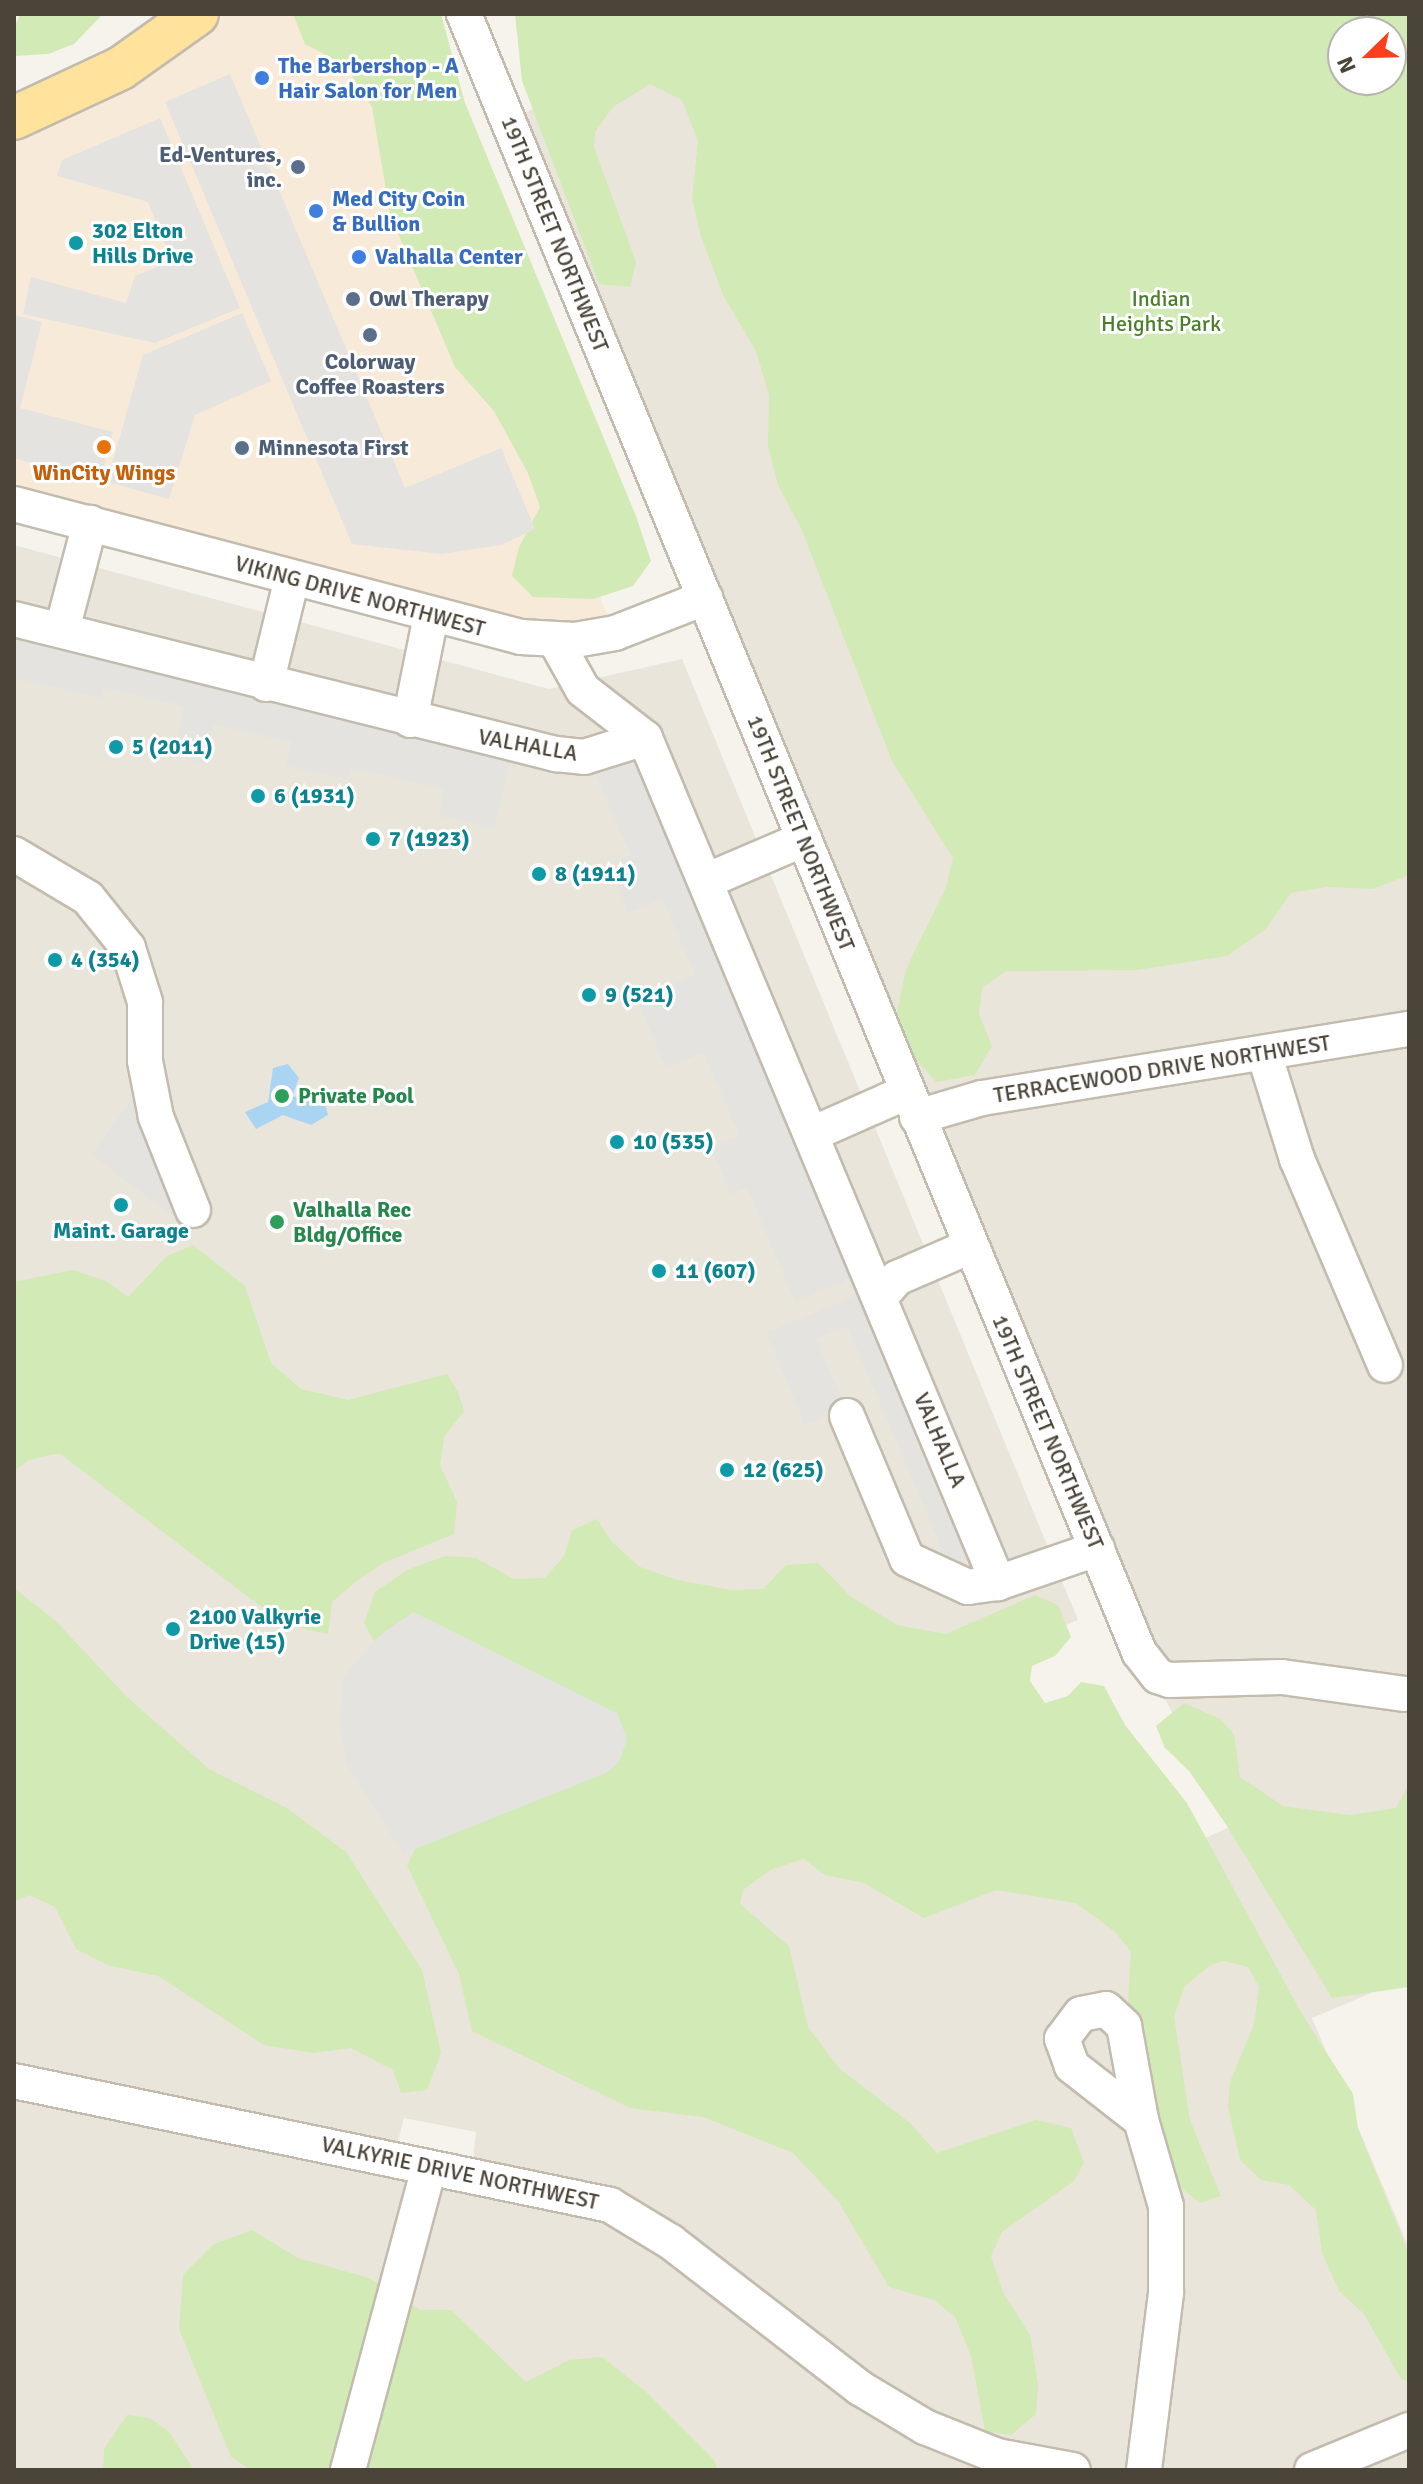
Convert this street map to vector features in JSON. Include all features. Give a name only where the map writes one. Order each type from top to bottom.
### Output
[{"type":"main road","points":[[14,118],[130,63],[197,14]]},
{"type":"street","name":"19TH STREET NORTHWEST","points":[[464,14],[1139,1652],[1158,1676],[1169,1680],[1282,1677],[1404,1694]]},
{"type":"street","name":"VIKING DRIVE NORTHWEST","points":[[14,504],[431,616],[555,640],[615,633],[705,598]]},
{"type":"street","points":[[62,630],[90,523]]},
{"type":"street","points":[[266,684],[292,578]]},
{"type":"street","points":[[410,720],[431,616]]},
{"type":"street","name":"VALHALLA","points":[[14,619],[410,720],[584,757],[645,738]]},
{"type":"street","name":"VALHALLA","points":[[555,640],[583,690],[645,738],[998,1583]]},
{"type":"street","points":[[706,881],[804,839]]},
{"type":"street","points":[[14,854],[88,898],[128,948],[145,1002],[145,1061],[156,1117],[193,1210]]},
{"type":"street","name":"TERRACEWOOD DRIVE NORTHWEST","points":[[912,1105],[982,1098],[1409,1029]]},
{"type":"street","points":[[1264,1053],[1297,1159],[1385,1365]]},
{"type":"street","points":[[812,1134],[912,1105]]},
{"type":"street","points":[[880,1297],[897,1278],[971,1246]]},
{"type":"street","points":[[847,1416],[907,1559],[968,1587],[998,1583],[1097,1549]]},
{"type":"street","name":"VALKYRIE DRIVE NORTHWEST","points":[[14,2081],[610,2205],[671,2242],[860,2388],[925,2427],[997,2456],[1073,2470]]},
{"type":"street","points":[[1141,2120],[1159,2172],[1168,2224],[1166,2293],[1144,2470]]},
{"type":"street","points":[[348,2470],[429,2168]]},
{"type":"street","points":[[1312,2470],[1409,2430]]},
{"type":"shaded area","name":"Valhalla Center","points":[[197,14],[358,14],[615,633],[575,640],[14,504],[14,118]]},
{"type":"shaded area","points":[[756,14],[1409,757],[1409,1977],[1312,2018],[1409,2248],[1409,2470],[14,2470],[14,545],[549,689],[682,659],[1078,1620],[928,1685],[1135,1869],[1230,1827],[1148,1665],[507,120]],"holes":[[[404,2118],[476,2132],[471,2176],[393,2160]]]},
{"type":"shaded area","points":[[230,74],[405,488],[501,448],[535,529],[501,545],[441,554],[352,544],[165,102]]},
{"type":"shaded area","points":[[160,118],[240,308],[155,343],[23,314],[31,277],[126,303],[135,276],[172,261],[148,202],[57,176],[62,160]]},
{"type":"shaded area","points":[[242,313],[271,381],[195,415],[169,499],[107,482],[143,355]]},
{"type":"shaded area","points":[[14,315],[42,322],[20,408],[113,432],[100,481],[14,458]]},
{"type":"shaded area","points":[[14,619],[513,745],[495,828],[439,816],[444,789],[351,768],[348,780],[286,766],[291,742],[213,725],[204,764],[174,757],[184,706],[104,688],[101,698],[14,678]]},
{"type":"shaded area","points":[[650,750],[988,1552],[950,1568],[847,1326],[816,1339],[846,1408],[805,1425],[766,1333],[861,1293],[854,1277],[795,1302],[747,1188],[731,1194],[711,1147],[739,1135],[704,1053],[666,1068],[637,1000],[695,975],[662,899],[629,913],[609,866],[631,856],[595,773]]},
{"type":"shaded area","points":[[153,1070],[185,1219],[176,1218],[91,1155]]},
{"type":"shaded area","points":[[413,1612],[617,1713],[627,1739],[619,1762],[606,1773],[403,1854],[346,1763],[339,1722],[344,1676],[379,1636]]},
{"type":"green space","points":[[20,14],[103,14],[74,44],[48,54],[14,56],[14,29]]},
{"type":"green space","points":[[293,14],[441,14],[465,103],[636,516],[651,561],[633,586],[593,599],[533,597],[512,576],[519,547],[540,507],[528,473],[494,411],[455,367],[390,214],[372,107],[345,65],[305,44]]},
{"type":"green space","name":"Indian Heights Park","points":[[515,14],[1409,14],[1409,875],[1373,889],[1327,887],[1291,893],[1266,929],[1227,956],[1137,970],[1006,971],[982,988],[979,1014],[992,1046],[975,1075],[936,1082],[913,1056],[896,1017],[906,969],[946,887],[953,858],[892,761],[801,528],[778,485],[768,446],[769,395],[756,351],[723,295],[701,237],[692,198],[698,141],[682,100],[650,84],[613,107],[595,132],[594,147],[636,262],[630,287],[599,284],[522,81]]},
{"type":"green space","points":[[193,1245],[245,1286],[271,1363],[301,1389],[348,1400],[447,1374],[458,1392],[464,1411],[444,1437],[440,1465],[457,1502],[454,1534],[383,1563],[358,1580],[332,1602],[328,1634],[284,1624],[59,1453],[29,1460],[14,1471],[14,1282],[73,1270],[106,1281],[128,1297],[166,1257]]},
{"type":"green space","points":[[597,1519],[612,1542],[640,1567],[677,1580],[732,1590],[763,1589],[786,1565],[818,1563],[850,1596],[897,1625],[946,1634],[1035,1595],[1058,1605],[1071,1637],[1055,1656],[1032,1666],[1030,1681],[1045,1703],[1068,1696],[1081,1682],[1104,1686],[1125,1725],[1187,1803],[1302,2014],[1353,2094],[1358,2129],[1409,2254],[1409,2382],[1401,2379],[1364,2314],[1339,2291],[1322,2253],[1316,2210],[1289,2185],[1261,2180],[1240,2160],[1228,2107],[1230,2082],[1254,2024],[1259,1987],[1248,1967],[1223,1961],[1209,1966],[1185,1986],[1174,2016],[1190,2120],[1221,2196],[1200,2203],[1180,2187],[1159,2147],[1127,2018],[1131,1952],[1115,1932],[1076,1903],[996,1890],[924,1918],[864,1883],[825,1875],[804,1859],[772,1869],[743,1890],[740,1904],[789,1946],[808,2027],[839,2068],[910,2123],[937,2153],[1036,2120],[1071,2128],[1084,2163],[1074,2181],[1002,2232],[991,2256],[1003,2292],[1030,2335],[1038,2384],[1036,2414],[1011,2435],[985,2431],[971,2356],[955,2317],[934,2300],[889,2287],[838,2201],[793,2153],[703,2117],[630,2108],[472,2031],[459,1974],[407,1866],[423,1831],[383,1657],[364,1623],[375,1592],[407,1570],[445,1556],[476,1558],[514,1579],[545,1578],[564,1556],[572,1530]]},
{"type":"green space","points":[[14,1588],[56,1621],[126,1696],[209,1769],[287,1808],[346,1852],[422,1970],[441,2053],[427,2090],[401,2093],[393,2070],[351,2048],[313,2053],[264,2045],[158,1976],[107,1965],[76,1949],[55,1907],[29,1895],[14,1902]]},
{"type":"green space","points":[[1184,1703],[1220,1719],[1234,1734],[1240,1777],[1283,1806],[1350,1815],[1396,1808],[1409,1784],[1409,1987],[1332,1998],[1225,1823],[1189,1771],[1165,1748],[1156,1726]]},
{"type":"green space","points":[[252,2230],[298,2258],[369,2278],[420,2310],[451,2310],[526,2382],[569,2360],[602,2357],[644,2390],[714,2460],[718,2470],[251,2470],[231,2457],[179,2329],[183,2275],[214,2244]]},
{"type":"green space","points":[[127,2415],[150,2418],[170,2433],[194,2470],[103,2470],[104,2449]]},
{"type":"water","name":"Private Pool","points":[[288,1064],[299,1078],[292,1097],[317,1094],[324,1099],[328,1115],[311,1125],[283,1115],[256,1129],[245,1112],[268,1102],[273,1068]]},
{"type":"place","name":"The Barbershop - A Hair Salon for Men","points":[[262,78]]},
{"type":"place","name":"Ed-Ventures, inc.","points":[[298,167]]},
{"type":"place","name":"Med City Coin & Bullion","points":[[316,211]]},
{"type":"place","name":"302 Elton Hills Drive","points":[[76,243]]},
{"type":"place","name":"Valhalla Center","points":[[359,257]]},
{"type":"place","name":"Owl Therapy","points":[[353,299]]},
{"type":"place","name":"Colorway Coffee Roasters","points":[[370,335]]},
{"type":"place","name":"WinCity Wings","points":[[104,447]]},
{"type":"place","name":"Minnesota First","points":[[242,448]]},
{"type":"place","name":"5 (2011)","points":[[116,747]]},
{"type":"place","name":"6 (1931)","points":[[258,796]]},
{"type":"place","name":"7 (1923)","points":[[373,839]]},
{"type":"place","name":"8 (1911)","points":[[539,874]]},
{"type":"place","name":"4 (354)","points":[[55,960]]},
{"type":"place","name":"9 (521)","points":[[589,995]]},
{"type":"place","name":"Private Pool","points":[[282,1096]]},
{"type":"place","name":"10 (535)","points":[[617,1142]]},
{"type":"place","name":"Maint. Garage","points":[[121,1205]]},
{"type":"place","name":"Valhalla Rec Bldg/Office","points":[[277,1222]]},
{"type":"place","name":"11 (607)","points":[[659,1271]]},
{"type":"place","name":"12 (625)","points":[[727,1470]]},
{"type":"place","name":"2100 Valkyrie Drive (15)","points":[[173,1629]]}]
